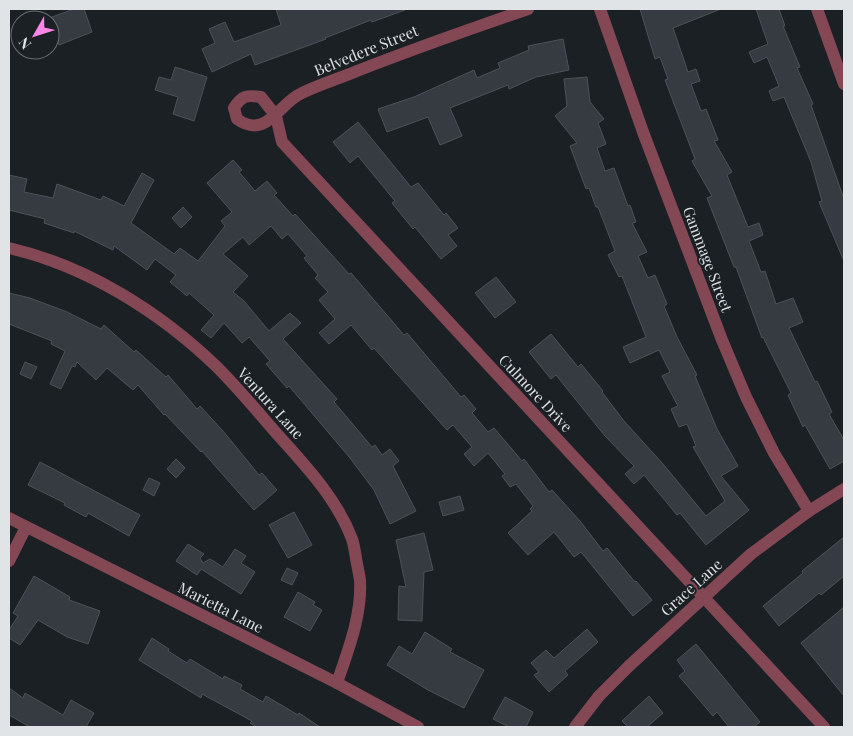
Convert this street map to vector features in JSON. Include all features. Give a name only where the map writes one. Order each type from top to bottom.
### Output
[{"type":"street","name":"Belvedere Street","points":[[276,116],[298,95],[417,47],[528,9]]},
{"type":"street","name":"Gammage Street","points":[[600,9],[642,132],[722,340],[746,397],[774,453],[809,511]]},
{"type":"street","points":[[818,9],[844,84]]},
{"type":"street","points":[[249,95],[261,97],[276,116],[260,125],[245,126],[237,119],[234,108],[239,99],[249,95]]},
{"type":"street","name":"Culmore Drive","points":[[276,116],[282,142],[824,727]]},
{"type":"street","name":"Ventura Lane","points":[[9,248],[58,262],[136,303],[177,332],[217,368],[298,457],[330,497],[352,540],[360,580],[358,612],[352,641],[337,683]]},
{"type":"street","name":"Grace Lane","points":[[575,727],[599,696],[629,666],[752,554],[809,511],[844,488]]},
{"type":"street","name":"Marietta Lane","points":[[9,518],[337,683],[418,727]]},
{"type":"street","points":[[9,561],[26,527]]},
{"type":"building","points":[[74,9],[84,9],[92,32],[60,45],[60,14]]},
{"type":"building","points":[[276,9],[405,10],[372,22],[371,20],[255,65],[251,54],[212,72],[202,49],[215,43],[209,29],[225,22],[234,42],[281,25]]},
{"type":"building","points":[[640,9],[721,9],[673,28],[688,72],[696,69],[700,81],[691,84],[701,111],[706,109],[718,140],[714,141],[732,172],[727,175],[748,227],[759,223],[763,235],[749,241],[761,272],[765,271],[776,304],[793,298],[803,322],[789,328],[832,412],[829,414],[844,440],[844,461],[830,469],[805,425],[803,427],[788,395],[791,393],[762,338],[736,267],[734,267],[707,198],[712,196],[692,161],[695,159],[665,80],[668,79],[660,57],[655,59]]},
{"type":"building","points":[[756,9],[779,9],[785,26],[783,26],[800,67],[797,68],[813,104],[811,105],[844,199],[844,261],[819,202],[822,201],[811,162],[784,97],[773,101],[769,91],[779,86],[767,57],[754,63],[749,52],[768,44]]},
{"type":"building","points":[[563,39],[569,70],[536,77],[509,89],[508,85],[450,108],[462,136],[440,145],[428,117],[387,132],[378,109],[414,97],[474,70],[477,78],[500,68],[498,63],[529,50],[528,46]]},
{"type":"building","points":[[175,67],[207,77],[194,121],[173,114],[178,97],[155,90],[159,77],[171,80]]},
{"type":"building","points":[[587,77],[590,102],[604,119],[598,123],[606,144],[597,148],[605,171],[614,168],[636,222],[632,223],[647,252],[638,256],[648,278],[655,275],[667,304],[664,306],[677,337],[697,375],[695,376],[717,429],[738,466],[721,476],[749,510],[706,545],[680,513],[677,515],[644,475],[634,484],[625,474],[634,466],[605,436],[556,375],[551,379],[529,352],[551,334],[578,367],[581,364],[624,421],[706,516],[725,501],[693,447],[696,446],[687,424],[679,427],[671,409],[678,406],[662,376],[670,372],[659,350],[630,363],[623,347],[646,337],[622,276],[619,277],[608,255],[615,251],[598,207],[596,207],[589,188],[586,189],[570,146],[577,143],[555,116],[567,106],[564,79]]},
{"type":"building","points":[[358,122],[411,187],[418,183],[444,215],[446,213],[458,228],[448,235],[457,246],[441,259],[415,227],[413,229],[392,203],[395,201],[358,156],[350,163],[333,142]]},
{"type":"building","points":[[233,160],[242,170],[239,172],[255,191],[267,181],[277,193],[274,195],[293,216],[295,214],[349,274],[351,273],[404,335],[407,333],[461,397],[464,395],[476,409],[472,413],[488,432],[494,428],[522,461],[524,459],[549,492],[552,490],[580,521],[603,551],[607,548],[652,600],[633,616],[581,552],[574,557],[554,532],[528,555],[508,533],[532,511],[530,509],[533,506],[516,484],[510,487],[502,476],[505,474],[488,453],[474,466],[464,454],[472,447],[453,425],[447,430],[351,325],[329,344],[319,333],[335,319],[319,300],[328,292],[315,278],[318,275],[304,258],[307,256],[288,234],[282,239],[271,226],[249,245],[243,237],[223,254],[248,276],[233,292],[244,301],[269,331],[290,313],[301,323],[283,339],[337,399],[334,402],[372,447],[375,445],[382,455],[390,449],[399,461],[393,466],[416,511],[390,524],[374,490],[350,458],[289,386],[287,388],[266,364],[270,361],[249,337],[242,343],[224,323],[211,338],[201,330],[214,315],[189,293],[187,296],[170,282],[176,275],[155,259],[147,270],[114,246],[113,250],[74,231],[74,233],[44,223],[45,219],[9,210],[9,175],[27,179],[24,192],[53,198],[57,184],[101,200],[103,196],[124,206],[142,173],[154,180],[131,223],[174,254],[180,248],[198,261],[225,226],[221,221],[232,212],[207,183]]},
{"type":"building","points":[[183,207],[192,217],[181,228],[172,218]]},
{"type":"building","points":[[496,277],[516,302],[495,318],[475,293]]},
{"type":"building","points":[[9,293],[30,298],[67,312],[101,329],[104,325],[166,377],[168,375],[197,409],[200,406],[223,431],[259,475],[262,473],[277,490],[254,510],[202,451],[164,415],[138,385],[133,390],[107,368],[96,380],[77,362],[75,367],[72,366],[61,389],[50,384],[65,351],[51,344],[52,341],[9,324]]},
{"type":"building","points":[[25,362],[37,367],[31,379],[20,374]]},
{"type":"building","points":[[176,459],[185,468],[176,478],[167,469]]},
{"type":"building","points":[[40,462],[140,515],[129,536],[88,513],[86,517],[64,505],[65,503],[28,485]]},
{"type":"building","points":[[149,478],[160,483],[154,496],[143,490]]},
{"type":"building","points":[[460,496],[464,510],[443,516],[439,502]]},
{"type":"building","points":[[294,512],[312,545],[288,558],[269,525]]},
{"type":"building","points":[[424,533],[433,570],[424,572],[422,621],[398,620],[399,586],[406,587],[396,540]]},
{"type":"building","points":[[844,537],[844,576],[821,595],[819,593],[779,626],[763,606]]},
{"type":"building","points":[[188,544],[204,554],[200,558],[203,563],[210,559],[223,567],[235,549],[246,556],[241,563],[255,572],[241,594],[201,569],[197,575],[176,561]]},
{"type":"building","points":[[287,568],[298,573],[292,585],[281,580]]},
{"type":"building","points":[[34,576],[70,597],[69,600],[100,611],[88,644],[67,637],[38,620],[20,645],[9,638],[9,630],[18,616],[13,613]]},
{"type":"building","points":[[298,592],[315,602],[313,605],[322,610],[310,631],[284,617]]},
{"type":"building","points":[[844,607],[844,696],[801,643]]},
{"type":"building","points":[[587,629],[598,642],[565,671],[568,675],[549,692],[534,675],[539,672],[531,663],[546,650],[554,658]]},
{"type":"building","points":[[425,632],[452,649],[450,652],[484,670],[464,708],[428,690],[387,665],[399,646],[412,654]]},
{"type":"building","points":[[152,638],[187,663],[190,659],[223,679],[224,676],[242,685],[240,689],[263,702],[266,696],[298,715],[299,713],[320,727],[257,727],[250,723],[252,721],[202,694],[201,698],[139,660]]},
{"type":"building","points":[[696,644],[760,722],[754,727],[729,727],[717,712],[713,716],[679,676],[685,671],[677,660]]},
{"type":"building","points":[[9,688],[23,698],[25,693],[63,715],[71,700],[94,713],[86,727],[30,727],[9,715]]},
{"type":"building","points":[[649,696],[663,713],[647,727],[628,727],[622,721]]},
{"type":"building","points":[[505,697],[533,712],[526,727],[509,727],[493,719]]}]
